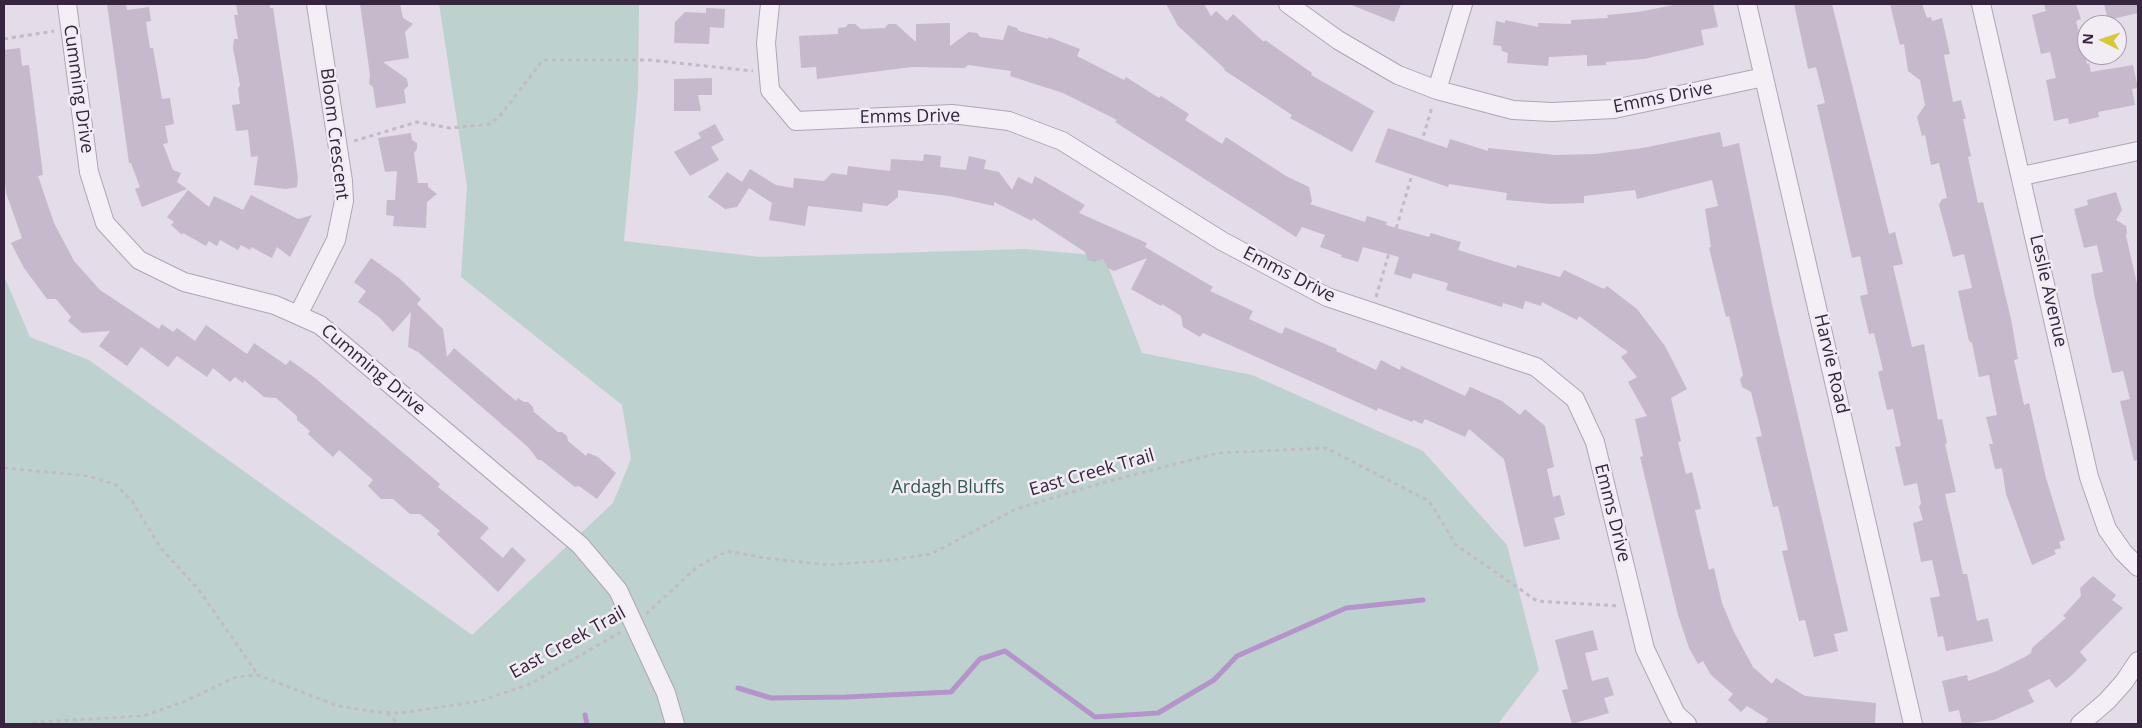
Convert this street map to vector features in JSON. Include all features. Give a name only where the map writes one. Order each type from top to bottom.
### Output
[{"type":"street","name":"Cumming Drive","points":[[67,4],[89,172],[105,223],[139,260],[184,282],[275,306],[320,325],[580,545],[618,590],[666,693],[675,724]]},
{"type":"street","name":"Bloom Crescent","points":[[298,315],[331,252],[340,227],[344,197],[316,4]]},
{"type":"street","name":"Emms Drive","points":[[770,4],[766,43],[770,90],[796,121],[952,114],[1009,121],[1062,141],[1222,241],[1327,297],[1536,367],[1575,399],[1595,442],[1645,649],[1676,721]]},
{"type":"street","name":"Emms Drive","points":[[1288,4],[1338,40],[1374,62],[1437,90],[1513,110],[1584,112],[1658,100],[1764,77]]},
{"type":"street","points":[[1437,90],[1463,4]]},
{"type":"street","name":"Harvie Road","points":[[1747,4],[1914,724]]},
{"type":"street","name":"Leslie Avenue","points":[[1981,4],[2097,506],[2107,529],[2123,552],[2138,567]]},
{"type":"street","points":[[2022,176],[2138,151]]},
{"type":"street","points":[[2080,724],[2107,701],[2124,682],[2138,661]]},
{"type":"path","points":[[4,39],[70,29]]},
{"type":"path","points":[[337,146],[417,122],[450,128],[490,124],[499,117],[543,60],[650,60],[768,72]]},
{"type":"path","points":[[1375,300],[1432,107]]},
{"type":"path","name":"East Creek Trail","points":[[33,724],[39,722],[142,716],[183,702],[236,677],[258,675],[338,706],[387,712],[401,713],[480,701],[522,687],[634,625],[697,567],[727,551],[765,558],[828,565],[891,560],[931,554],[1016,509],[1102,483],[1218,453],[1326,448],[1429,501],[1456,546],[1537,601],[1635,607]]},
{"type":"path","points":[[4,468],[89,476],[116,485],[132,501],[160,546],[199,590],[258,675]]},
{"type":"path","points":[[387,712],[399,724]]},
{"type":"green space","name":"Ardagh Bluffs","points":[[439,4],[639,4],[638,90],[624,241],[760,257],[1024,249],[1104,256],[1142,353],[1252,375],[1423,451],[1507,545],[1539,670],[1498,724],[4,724],[4,276],[30,337],[89,360],[472,635],[613,503],[631,459],[622,405],[461,277],[467,186]]},
{"type":"building","points":[[107,4],[126,4],[127,10],[149,7],[151,21],[146,22],[150,48],[153,48],[162,99],[170,98],[174,124],[165,126],[168,143],[163,144],[173,170],[181,173],[177,182],[187,189],[142,207],[135,189],[140,187],[131,163],[129,163]]},
{"type":"building","points":[[236,4],[270,4],[270,8],[273,8],[298,178],[297,187],[286,189],[254,185],[258,156],[251,157],[248,130],[236,131],[232,105],[240,104],[238,89],[240,85],[233,48],[234,39],[238,39],[234,15],[238,15]]},
{"type":"building","points":[[360,4],[400,4],[403,18],[413,24],[405,32],[409,58],[383,62],[407,79],[408,86],[404,90],[406,103],[376,108],[373,87],[369,84],[370,75]]},
{"type":"building","points":[[1166,4],[1204,4],[1211,16],[1216,11],[1227,21],[1233,14],[1264,42],[1265,40],[1312,73],[1311,75],[1374,111],[1352,152],[1290,118],[1292,115],[1224,70],[1178,26]]},
{"type":"building","points":[[1349,4],[1401,4],[1394,22]]},
{"type":"building","points":[[1679,4],[1713,4],[1718,27],[1701,30],[1704,45],[1644,59],[1606,62],[1606,65],[1587,66],[1587,55],[1549,57],[1548,66],[1507,63],[1508,53],[1502,51],[1501,46],[1493,45],[1496,21],[1505,23],[1505,20],[1538,27],[1538,23],[1571,24],[1571,20],[1608,18],[1607,15],[1638,12]]},
{"type":"building","points":[[1794,4],[1832,4],[1889,234],[1895,232],[1903,264],[1893,266],[1912,347],[1924,344],[1938,420],[1942,419],[1947,443],[1945,444],[1956,492],[1945,494],[1963,574],[1967,574],[1977,621],[1988,618],[1993,641],[1946,651],[1943,636],[1938,637],[1930,598],[1940,596],[1932,560],[1921,562],[1913,523],[1923,520],[1919,507],[1921,503],[1917,483],[1904,486],[1895,447],[1901,446],[1893,409],[1887,410],[1878,372],[1883,370],[1874,333],[1869,334],[1860,296],[1868,294],[1860,256],[1852,258],[1817,105],[1825,103],[1816,67],[1808,69]]},
{"type":"building","points":[[1890,4],[1922,4],[1927,18],[1931,17],[1932,21],[1942,18],[1950,54],[1944,55],[1953,102],[1961,100],[1966,119],[1963,119],[1971,156],[1968,157],[1978,203],[1983,202],[2011,319],[2018,359],[2014,360],[2024,405],[2029,403],[2046,478],[2065,540],[2059,542],[2061,548],[2054,550],[2056,554],[2032,565],[2006,494],[2002,468],[1995,469],[1989,444],[1993,444],[1986,417],[1997,415],[1989,375],[1979,377],[1958,291],[1972,288],[1964,254],[1953,257],[1939,205],[1942,199],[1947,198],[1939,163],[1931,165],[1925,135],[1922,136],[1917,117],[1925,105],[1920,80],[1908,71],[1904,44],[1900,45]]},
{"type":"building","points":[[2044,4],[2076,4],[2080,15],[2077,15],[2076,21],[2077,65],[2089,65],[2091,72],[2133,65],[2138,88],[2132,89],[2135,105],[2098,112],[2099,117],[2069,124],[2068,118],[2054,121],[2046,80],[2056,78],[2050,52],[2041,54],[2032,15],[2046,11]]},
{"type":"building","points":[[2104,4],[2138,4],[2138,13],[2127,16],[2107,15]]},
{"type":"building","points":[[706,8],[725,9],[724,28],[710,27],[709,44],[674,43],[675,22],[685,12],[706,13]]},
{"type":"building","points":[[950,23],[950,46],[969,32],[977,33],[980,37],[1003,40],[1008,25],[1017,28],[1019,31],[1048,39],[1049,37],[1080,49],[1077,56],[1124,80],[1126,77],[1159,98],[1161,96],[1189,114],[1185,120],[1222,144],[1226,137],[1286,176],[1309,187],[1312,201],[1310,204],[1365,222],[1367,216],[1387,222],[1386,225],[1429,237],[1431,233],[1461,242],[1458,250],[1516,268],[1517,265],[1560,277],[1564,270],[1604,289],[1607,286],[1637,309],[1665,346],[1687,389],[1671,398],[1681,441],[1678,442],[1686,474],[1692,472],[1701,509],[1695,510],[1709,570],[1714,568],[1722,603],[1734,632],[1753,667],[1772,684],[1776,678],[1805,696],[1876,703],[1875,724],[1765,724],[1768,719],[1747,706],[1741,712],[1728,700],[1733,694],[1711,675],[1703,661],[1698,664],[1689,648],[1678,615],[1640,457],[1643,456],[1635,419],[1647,416],[1628,382],[1637,377],[1621,357],[1628,352],[1579,316],[1577,320],[1542,302],[1541,306],[1525,301],[1523,309],[1503,303],[1502,307],[1446,290],[1448,283],[1413,273],[1411,279],[1394,274],[1399,257],[1363,247],[1358,262],[1341,257],[1342,255],[1320,247],[1325,235],[1302,227],[1296,237],[1115,122],[1117,120],[1063,93],[1010,76],[1011,71],[968,65],[965,68],[912,67],[817,79],[816,67],[801,68],[799,36],[838,34],[838,28],[846,27],[848,24],[855,24],[861,29],[885,28],[888,24],[896,24],[916,42],[916,24]]},
{"type":"building","points":[[20,48],[22,66],[29,65],[43,175],[38,176],[54,223],[74,261],[100,290],[159,329],[162,324],[173,332],[177,328],[195,341],[206,325],[247,354],[254,343],[286,365],[290,360],[315,378],[440,484],[438,487],[489,528],[480,538],[503,558],[512,547],[526,560],[498,592],[437,534],[440,531],[420,514],[410,514],[393,499],[381,499],[368,486],[373,480],[339,450],[333,457],[308,434],[310,431],[297,420],[297,416],[276,398],[264,397],[244,380],[243,383],[235,377],[230,382],[213,368],[207,377],[177,356],[168,367],[141,347],[127,366],[99,346],[110,331],[82,333],[68,321],[71,317],[56,299],[47,299],[24,268],[11,243],[22,238],[6,193],[4,173],[4,50]]},
{"type":"building","points":[[712,78],[712,95],[698,95],[701,111],[674,111],[674,79]]},
{"type":"building","points":[[715,124],[724,140],[711,147],[719,160],[690,176],[674,152],[701,138],[698,133]]},
{"type":"building","points":[[1388,128],[1447,148],[1450,139],[1488,151],[1488,148],[1555,155],[1595,154],[1643,148],[1720,132],[1723,147],[1739,143],[1772,304],[1848,631],[1834,634],[1838,651],[1814,657],[1805,620],[1799,621],[1782,551],[1788,550],[1778,506],[1773,507],[1756,437],[1762,436],[1751,392],[1742,387],[1740,379],[1743,375],[1729,316],[1726,317],[1709,248],[1711,247],[1705,209],[1718,206],[1712,180],[1637,199],[1635,190],[1584,196],[1584,203],[1551,204],[1506,200],[1507,193],[1449,184],[1448,187],[1375,162]]},
{"type":"building","points":[[411,133],[412,140],[417,143],[417,149],[414,153],[418,183],[428,183],[428,187],[437,194],[427,202],[426,228],[393,226],[394,216],[386,215],[387,200],[395,200],[397,171],[385,172],[378,138]]},
{"type":"building","points":[[924,154],[941,156],[940,167],[966,170],[969,156],[986,160],[984,169],[999,172],[1012,190],[1018,177],[1032,184],[1035,176],[1085,205],[1079,213],[1147,243],[1145,247],[1213,287],[1210,291],[1253,311],[1249,319],[1282,334],[1285,327],[1337,349],[1336,351],[1376,370],[1381,360],[1400,370],[1401,366],[1465,396],[1470,387],[1502,401],[1520,415],[1525,409],[1545,426],[1554,467],[1547,469],[1553,497],[1560,495],[1565,515],[1554,518],[1560,539],[1524,547],[1504,459],[1469,429],[1465,437],[1425,419],[1422,424],[1414,420],[1412,422],[1378,408],[1377,411],[1203,333],[1200,337],[1183,327],[1181,316],[1162,304],[1161,306],[1131,289],[1147,258],[1114,271],[1108,268],[1103,259],[1094,262],[1088,260],[1085,252],[1033,218],[1032,221],[994,202],[994,206],[949,196],[898,190],[898,197],[887,206],[863,203],[862,212],[808,206],[805,226],[769,220],[772,203],[749,188],[737,207],[725,209],[708,197],[727,172],[742,182],[750,169],[776,185],[793,188],[794,178],[824,181],[832,173],[847,175],[848,166],[890,171],[891,159],[923,161]]},
{"type":"building","points":[[188,190],[209,207],[214,196],[243,210],[251,195],[298,219],[312,215],[290,257],[277,247],[272,258],[251,247],[250,250],[241,245],[238,250],[220,240],[217,246],[209,241],[206,246],[183,233],[182,235],[171,225],[174,222],[167,217]]},
{"type":"building","points":[[2116,192],[2122,210],[2116,220],[2126,226],[2126,236],[2138,288],[2138,460],[2134,461],[2120,401],[2130,399],[2123,371],[2112,373],[2094,294],[2091,274],[2103,272],[2097,245],[2084,248],[2074,209],[2088,205],[2087,200]]},
{"type":"building","points":[[371,258],[399,278],[421,299],[417,304],[443,329],[447,357],[454,348],[516,401],[518,398],[528,402],[533,407],[534,412],[558,432],[562,432],[567,436],[568,441],[586,456],[588,453],[598,457],[616,473],[597,499],[579,486],[575,487],[541,460],[538,460],[528,447],[418,352],[408,347],[411,312],[393,332],[379,317],[358,302],[366,291],[354,282]]},
{"type":"building","points":[[2093,576],[2116,595],[2112,600],[2123,608],[2080,652],[2087,660],[2070,677],[2056,688],[2049,679],[2028,690],[2034,702],[1994,720],[1962,724],[1959,710],[1949,712],[1942,681],[1967,675],[1968,681],[1997,671],[2031,653],[2032,648],[2066,618],[2063,616],[2081,596],[2080,588]]},
{"type":"building","points":[[1593,630],[1598,650],[1585,653],[1592,681],[1608,677],[1614,695],[1604,698],[1609,713],[1572,724],[1562,690],[1568,689],[1555,640]]},
{"type":"waterway","points":[[738,688],[771,698],[951,692],[980,659],[1005,651],[1095,717],[1158,713],[1214,680],[1237,656],[1346,608],[1423,600]]},
{"type":"waterway","points":[[585,715],[587,724]]}]
